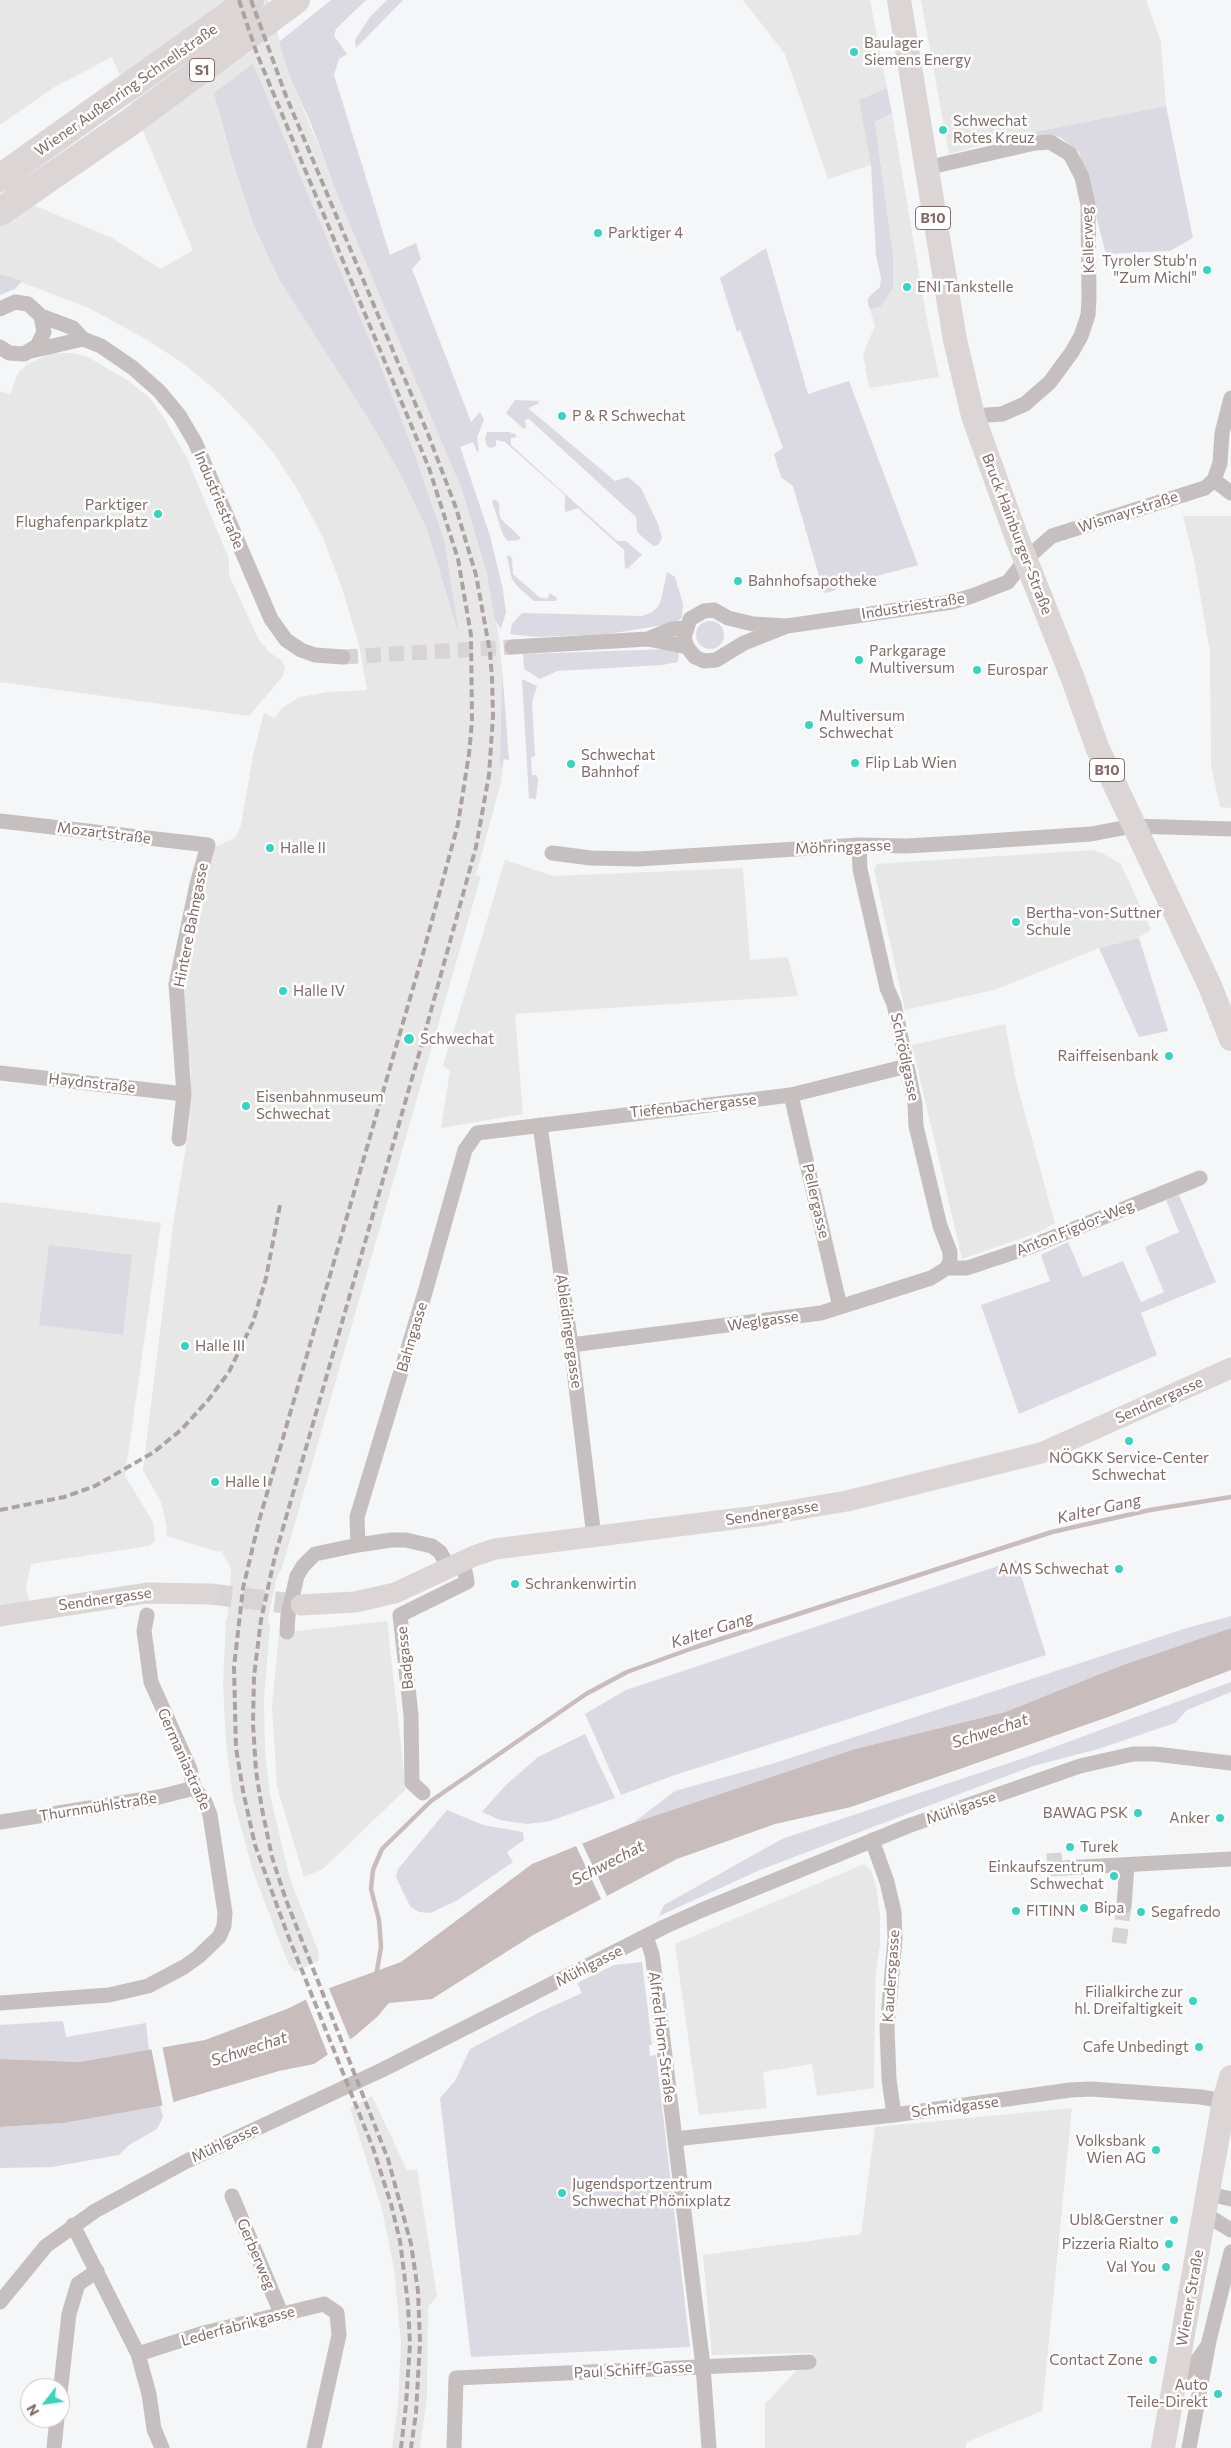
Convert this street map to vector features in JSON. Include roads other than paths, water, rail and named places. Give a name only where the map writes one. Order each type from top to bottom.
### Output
[{"type":"highway","name":"Wiener Außenring Schnellstraße","points":[[4,176],[122,94],[250,0]]},
{"type":"highway","name":"Wiener Außenring Schnellstraße","points":[[0,212],[129,124],[286,8]]},
{"type":"main road","name":"Bruck Hainburger-Straße","points":[[899,0],[955,340],[973,416],[1097,747],[1210,986],[1231,1039]]},
{"type":"main road","name":"Wiener Straße","points":[[1163,2448],[1215,2203],[1224,2101],[1231,2077]]},
{"type":"street","name":"Kellerweg","points":[[926,168],[1034,143],[1050,142],[1070,154],[1082,177],[1088,206],[1090,299],[1088,315],[1081,336],[1050,382],[1025,404],[1012,411],[973,416]]},
{"type":"street","name":"Industriestraße","points":[[0,309],[9,304],[22,302],[35,309],[41,316],[73,328],[84,339],[101,346],[133,368],[159,391],[179,415],[195,442],[271,619],[286,640],[315,656],[343,657]]},
{"type":"street","points":[[31,351],[42,340],[44,332],[41,316]]},
{"type":"street","points":[[0,347],[16,354],[84,339]]},
{"type":"street","points":[[1231,398],[1222,433],[1220,463],[1214,480],[1231,493]]},
{"type":"street","name":"Wismayrstraße","points":[[1026,559],[1052,536],[1205,488],[1214,480]]},
{"type":"street","name":"Industriestraße","points":[[648,639],[672,629],[686,628],[690,619],[704,610],[714,610],[728,618],[753,624],[787,626],[952,602],[1008,582],[1026,559]]},
{"type":"street","points":[[728,618],[735,634],[734,644],[730,652]]},
{"type":"street","name":"Industriestraße","points":[[512,647],[648,639],[687,647],[695,657],[704,661],[716,660],[744,643],[787,626]]},
{"type":"street","points":[[686,628],[684,637],[687,647]]},
{"type":"street","name":"Mozartstraße","points":[[0,821],[208,846]]},
{"type":"street","name":"Möhringgasse","points":[[552,853],[591,858],[638,858],[860,845],[906,846],[1091,834],[1133,826],[1231,829]]},
{"type":"street","name":"Schrödlgasse","points":[[860,845],[860,869],[907,1066],[915,1104],[916,1126],[937,1217],[950,1252],[950,1261],[947,1268]]},
{"type":"street","name":"Hintere Bahngasse","points":[[179,1139],[184,1094],[176,984],[197,884],[208,846]]},
{"type":"street","name":"Tiefenbachergasse","points":[[477,1133],[791,1095],[907,1066]]},
{"type":"street","name":"Haydnstraße","points":[[0,1073],[184,1094]]},
{"type":"street","name":"Pellergasse","points":[[791,1095],[840,1307]]},
{"type":"street","name":"Ableidingergasse","points":[[540,1126],[571,1345],[594,1538]]},
{"type":"street","name":"Bahngasse","points":[[358,1544],[358,1517],[465,1150],[477,1133]]},
{"type":"street","name":"Anton Figdor-Weg","points":[[947,1268],[968,1268],[1027,1248],[1200,1178]]},
{"type":"street","name":"Weglgasse","points":[[571,1345],[794,1318],[840,1307],[931,1278],[947,1268]]},
{"type":"street","name":"Sendnergasse","points":[[301,1605],[334,1605],[375,1598],[413,1586],[481,1553],[508,1547],[594,1538],[765,1515],[847,1501],[1041,1453],[1231,1368]]},
{"type":"street","points":[[287,1632],[293,1587],[303,1566],[315,1554],[358,1544],[392,1540],[422,1542],[432,1546],[456,1564]]},
{"type":"street","name":"Badgasse","points":[[423,1792],[412,1783],[411,1715],[400,1615],[468,1582],[456,1564]]},
{"type":"street","name":"Sendnergasse","points":[[0,1616],[147,1593],[211,1594]]},
{"type":"street","name":"Germaniastraße","points":[[0,2003],[109,1995],[148,1986],[184,1967],[219,1936],[224,1926],[225,1913],[210,1815],[205,1802],[194,1788],[190,1769],[151,1682],[144,1631],[146,1615]]},
{"type":"street","name":"Mühlgasse","points":[[0,2302],[36,2256],[73,2225],[184,2162],[382,2070],[702,1910],[940,1814],[1104,1759],[1133,1754],[1155,1754],[1231,1763]]},
{"type":"street","name":"Thurnmühlstraße","points":[[0,1822],[159,1797],[194,1788]]},
{"type":"street","name":"Kaudersgasse","points":[[872,1840],[887,1882],[894,1912],[895,1939],[887,2028],[894,2115]]},
{"type":"street","points":[[1064,1868],[1231,1859]]},
{"type":"street","points":[[1124,1906],[1127,1866]]},
{"type":"street","name":"Alfred Horn-Straße","points":[[646,1937],[652,1954],[680,2138],[708,2448]]},
{"type":"street","name":"Schmidgasse","points":[[680,2138],[894,2115],[1091,2089],[1201,2097],[1224,2101]]},
{"type":"street","name":"Gerberweg","points":[[232,2196],[281,2313]]},
{"type":"street","points":[[1215,2203],[1231,2230]]},
{"type":"street","points":[[73,2225],[138,2354],[149,2394],[154,2429],[162,2448]]},
{"type":"street","name":"Wiener Straße","points":[[1189,2448],[1210,2342],[1231,2252]]},
{"type":"street","points":[[62,2378],[69,2314],[78,2284],[96,2271]]},
{"type":"street","name":"Lederfabrikgasse","points":[[138,2354],[204,2333],[324,2304],[336,2313],[339,2335],[314,2448]]},
{"type":"street","name":"Wiener Straße","points":[[1176,2382],[1194,2365],[1210,2342]]},
{"type":"street","name":"Paul Schiff-Gasse","points":[[454,2448],[456,2378],[809,2362]]},
{"type":"street","points":[[54,2448],[56,2428]]},
{"type":"water","points":[[1231,1628],[1231,1670],[1111,1716],[851,1807],[775,1824],[677,1859],[533,1935],[432,1999],[389,2003],[377,2017],[355,2036],[314,2064],[279,2071],[160,2106],[64,2123],[0,2127],[0,2059],[79,2062],[205,2040],[287,2009],[327,1989],[401,1962],[532,1864],[633,1823],[855,1749],[1005,1712],[1120,1666]]},
{"type":"waterway","name":"Kalter Gang","points":[[376,1976],[381,1947],[379,1920],[371,1889],[373,1870],[382,1849],[431,1801],[586,1694],[627,1672],[693,1648],[1052,1532],[1150,1510],[1231,1497]]},
{"type":"tunnel","points":[[343,657],[512,647]]},
{"type":"tunnel","points":[[211,1594],[301,1605]]},
{"type":"tunnel","points":[[1054,1853],[1055,1868]]},
{"type":"tunnel","points":[[1047,1869],[1064,1868]]},
{"type":"tunnel","points":[[1119,1943],[1124,1906]]},
{"type":"railway","points":[[239,0],[257,54],[429,468],[458,559],[471,635],[472,721],[458,824],[424,950],[259,1521],[243,1588],[234,1667],[236,1748],[255,1845],[287,1933],[373,2148],[391,2204],[400,2241],[408,2304],[410,2344],[401,2448]]},
{"type":"railway","points":[[251,0],[286,96],[428,434],[456,508],[476,575],[490,652],[492,678],[493,716],[489,775],[476,847],[421,1047],[275,1556],[261,1620],[254,1676],[253,1724],[256,1771],[272,1857],[286,1900],[388,2159],[411,2244],[418,2291],[420,2342],[416,2413],[411,2448]]},
{"type":"railway","points":[[0,1510],[64,1497],[95,1486],[154,1452],[182,1429],[209,1399],[229,1372],[253,1322],[266,1278],[280,1205]]},
{"type":"place","name":"Baulager Siemens Energy","points":[[854,52]]},
{"type":"place","name":"Schwechat Rotes Kreuz","points":[[943,130]]},
{"type":"place","name":"Parktiger 4","points":[[598,233]]},
{"type":"place","name":"Tyroler Stub'n \"Zum Michl\"","points":[[1207,270]]},
{"type":"place","name":"ENI Tankstelle","points":[[907,287]]},
{"type":"place","name":"P & R Schwechat","points":[[562,416]]},
{"type":"place","name":"Parktiger Flughafenparkplatz","points":[[158,514]]},
{"type":"place","name":"Bahnhofsapotheke","points":[[738,581]]},
{"type":"place","name":"Parkgarage Multiversum","points":[[859,660]]},
{"type":"place","name":"Eurospar","points":[[977,670]]},
{"type":"place","name":"Multiversum Schwechat","points":[[809,725]]},
{"type":"place","name":"Flip Lab Wien","points":[[855,763]]},
{"type":"place","name":"Schwechat Bahnhof","points":[[571,764]]},
{"type":"place","name":"Halle II","points":[[270,848]]},
{"type":"place","name":"Bertha-von-Suttner Schule","points":[[1016,922]]},
{"type":"place","name":"Halle IV","points":[[283,991]]},
{"type":"place","name":"Schwechat","points":[[409,1039]]},
{"type":"place","name":"Raiffeisenbank","points":[[1169,1056]]},
{"type":"place","name":"Eisenbahnmuseum Schwechat","points":[[246,1106]]},
{"type":"place","name":"Halle III","points":[[185,1346]]},
{"type":"place","name":"NÖGKK Service-Center Schwechat","points":[[1129,1441]]},
{"type":"place","name":"Halle I","points":[[215,1482]]},
{"type":"place","name":"AMS Schwechat","points":[[1119,1569]]},
{"type":"place","name":"Schrankenwirtin","points":[[515,1584]]},
{"type":"place","name":"BAWAG PSK","points":[[1138,1813]]},
{"type":"place","name":"Anker","points":[[1220,1818]]},
{"type":"place","name":"Turek","points":[[1070,1847]]},
{"type":"place","name":"Einkaufszentrum Schwechat","points":[[1114,1876]]},
{"type":"place","name":"Bipa","points":[[1084,1908]]},
{"type":"place","name":"FITINN","points":[[1016,1911]]},
{"type":"place","name":"Segafredo","points":[[1141,1912]]},
{"type":"place","name":"Filialkirche zur hl. Dreifaltigkeit","points":[[1193,2001]]},
{"type":"place","name":"Cafe Unbedingt","points":[[1199,2047]]},
{"type":"place","name":"Volksbank Wien AG","points":[[1156,2150]]},
{"type":"place","name":"Jugendsportzentrum Schwechat Phönixplatz","points":[[562,2193]]},
{"type":"place","name":"Ubl&Gerstner","points":[[1174,2220]]},
{"type":"place","name":"Pizzeria Rialto","points":[[1169,2244]]},
{"type":"place","name":"Val You","points":[[1166,2267]]},
{"type":"place","name":"Contact Zone","points":[[1153,2360]]},
{"type":"place","name":"Auto Teile-Direkt","points":[[1218,2394]]}]
